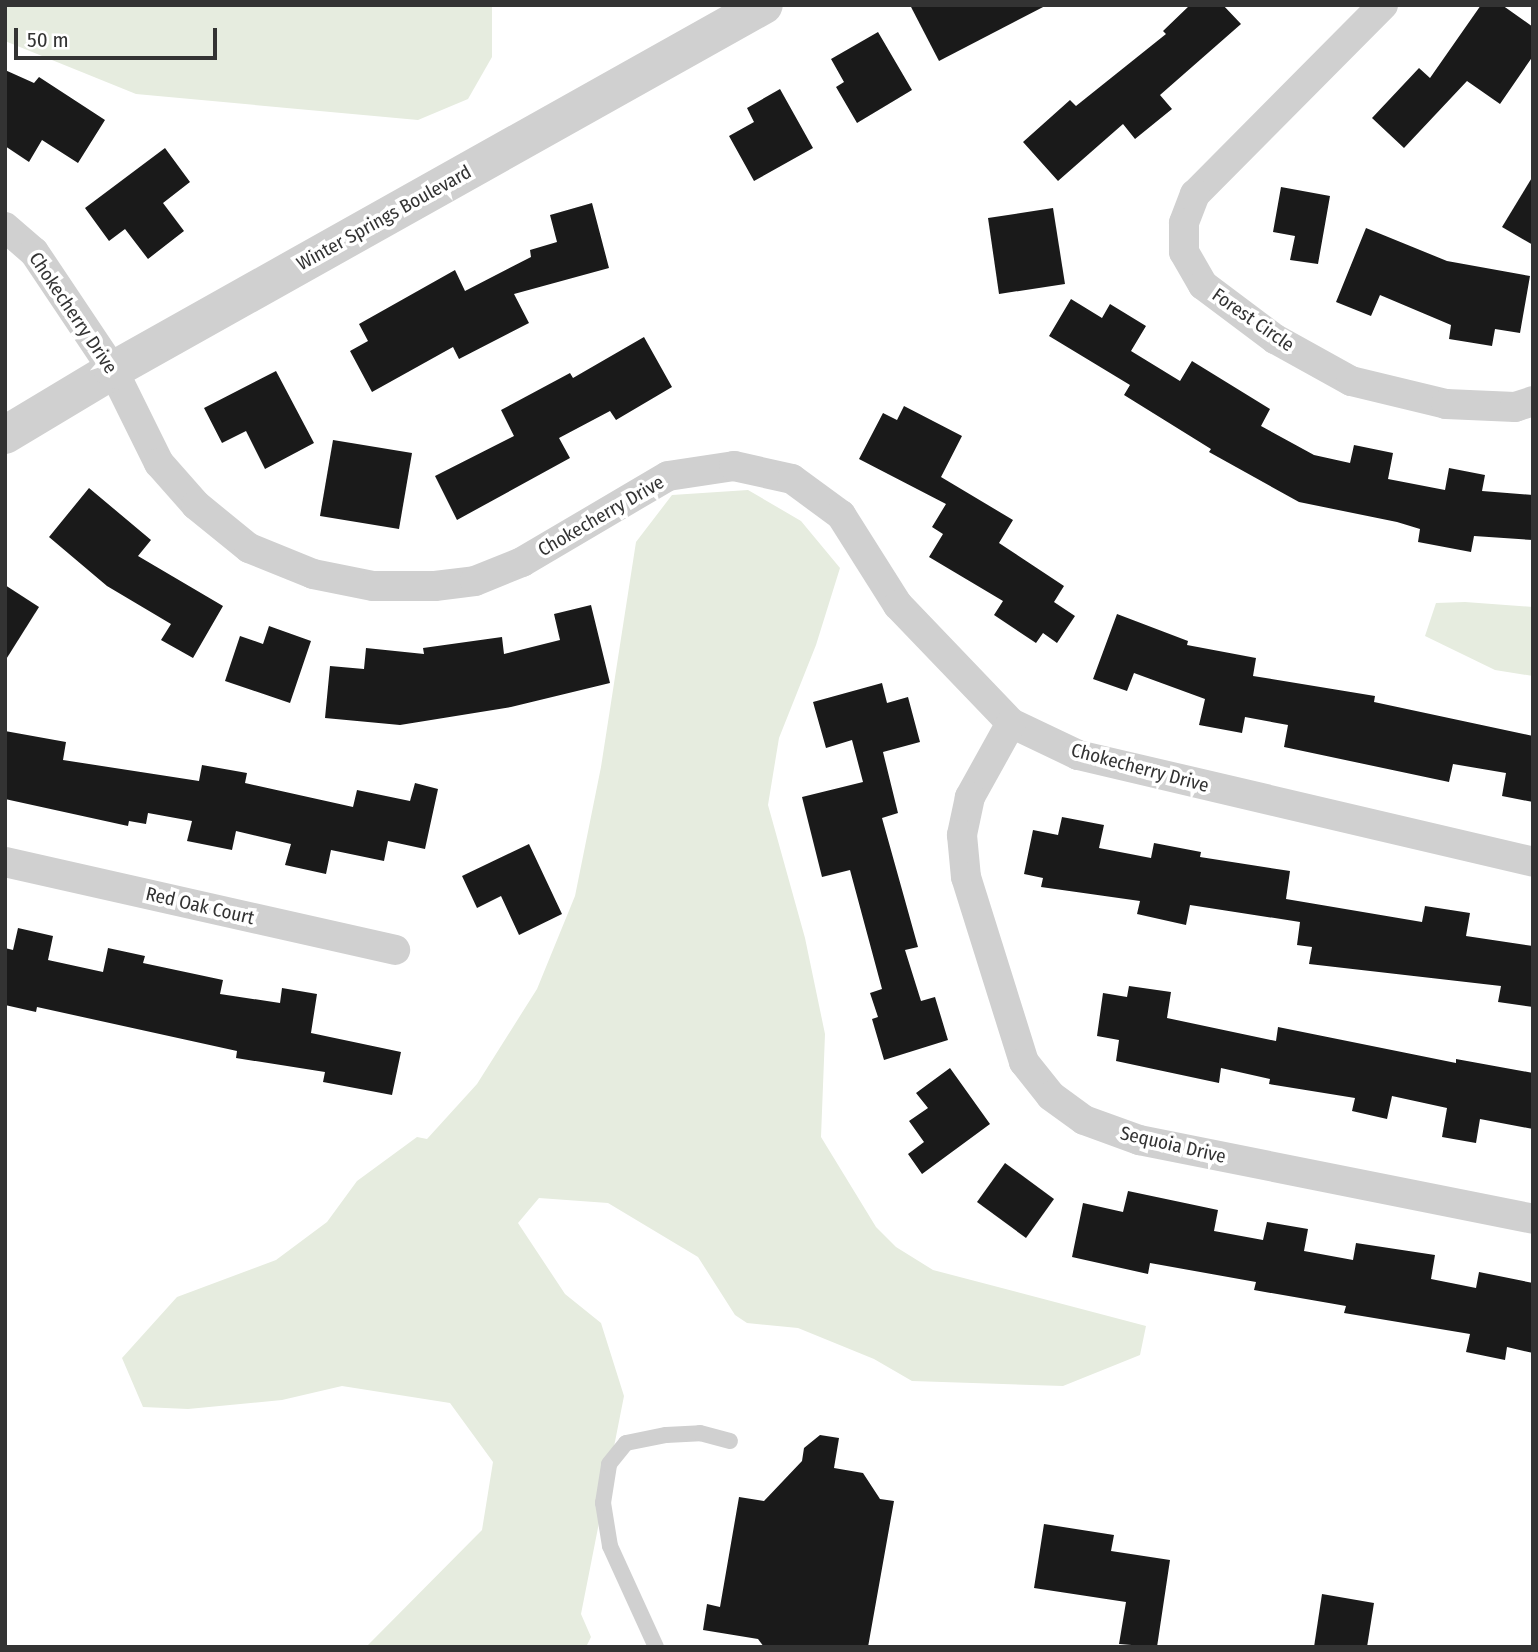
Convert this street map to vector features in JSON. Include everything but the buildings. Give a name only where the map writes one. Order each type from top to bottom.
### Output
[{"type":"street","name":"Winter Springs Boulevard","points":[[5,435],[113,370],[764,5]]},
{"type":"street","name":"Forest Circle","points":[[1383,5],[1195,194],[1184,223],[1184,252],[1203,285],[1275,339],[1351,381],[1446,404],[1515,407],[1533,401]]},
{"type":"street","name":"Chokecherry Drive","points":[[5,227],[34,252],[113,370],[159,463],[196,505],[249,548],[313,573],[373,586],[435,586],[475,581],[522,562],[668,476],[734,466],[792,479],[841,514],[898,605],[1011,723],[1078,755],[1533,862]]},
{"type":"street","name":"Sequoia Drive","points":[[1011,723],[970,797],[962,835],[965,863],[1004,1007],[1024,1062],[1051,1096],[1084,1120],[1139,1140],[1533,1219]]},
{"type":"street","name":"Red Oak Court","points":[[5,862],[395,950]]},
{"type":"lane","points":[[656,1647],[611,1546],[603,1503],[608,1464],[626,1443],[700,1433],[730,1441]]},
{"type":"shaded area","points":[[5,5],[492,5],[492,57],[468,99],[418,120],[136,94],[5,41]]},
{"type":"shaded area","points":[[748,490],[801,521],[840,568],[816,645],[779,738],[768,805],[805,938],[825,1034],[821,1137],[876,1227],[896,1247],[933,1270],[1146,1326],[1140,1355],[1063,1386],[912,1381],[874,1359],[798,1328],[747,1323],[735,1315],[698,1257],[608,1203],[539,1198],[518,1223],[565,1294],[601,1323],[624,1396],[581,1614],[591,1637],[586,1647],[366,1647],[482,1530],[493,1462],[450,1403],[342,1386],[282,1400],[188,1409],[143,1407],[122,1358],[177,1297],[276,1260],[327,1222],[357,1181],[417,1137],[427,1139],[477,1084],[537,989],[575,896],[601,767],[636,542],[672,495]]},
{"type":"shaded area","points":[[1465,602],[1533,607],[1533,676],[1495,670],[1425,636],[1436,603]]}]
